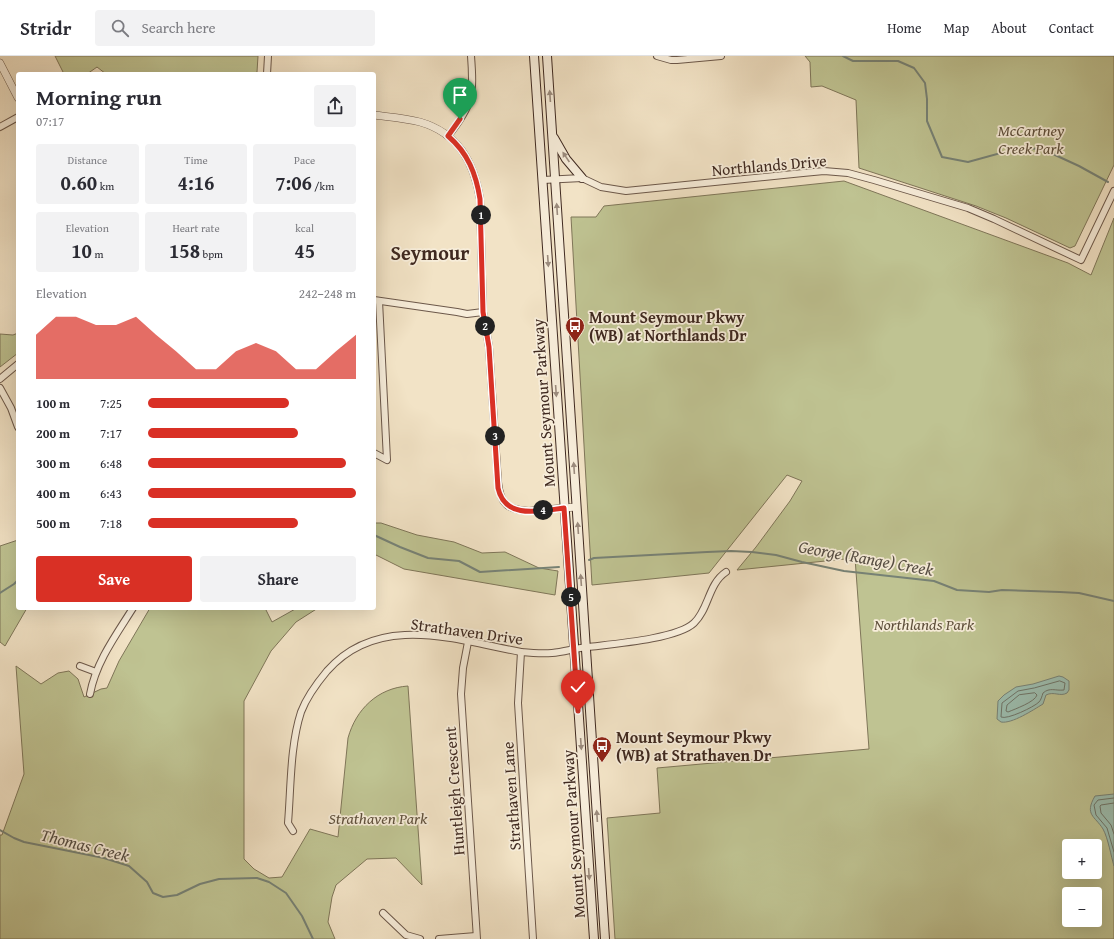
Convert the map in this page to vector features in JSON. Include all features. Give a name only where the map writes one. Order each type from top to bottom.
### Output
[{"type":"main road","name":"Mount Seymour Parkway","points":[[534,56],[594,939]]},
{"type":"main road","name":"Mount Seymour Parkway","points":[[547,56],[605,939]]},
{"type":"main road","points":[[553,135],[566,159],[582,178]]},
{"type":"street","points":[[267,72],[268,56]]},
{"type":"street","points":[[448,136],[466,111],[472,96],[473,80],[471,56]]},
{"type":"street","points":[[657,56],[677,60],[721,56]]},
{"type":"street","points":[[0,63],[16,94]]},
{"type":"street","points":[[376,116],[420,122],[433,127],[448,136],[459,146],[468,158],[478,182],[481,217],[483,312],[489,347],[498,482],[501,499],[507,506],[522,511],[576,507]]},
{"type":"street","points":[[0,127],[16,117]]},
{"type":"street","name":"Northlands Drive","points":[[543,180],[582,178],[601,187],[626,192],[803,173],[848,173],[968,208],[1081,260],[1114,191]]},
{"type":"street","points":[[376,454],[387,460],[376,301],[467,314],[483,312]]},
{"type":"street","points":[[0,379],[16,366]]},
{"type":"street","points":[[0,388],[11,408],[16,422]]},
{"type":"street","name":"Strathaven Drive","points":[[293,831],[288,823],[296,737],[302,711],[315,685],[335,663],[355,648],[367,642],[397,635],[427,635],[521,652],[552,653],[586,647],[630,643],[689,627],[699,617],[704,609],[710,592],[722,575],[726,572]]},
{"type":"street","points":[[90,694],[96,672],[132,610]]},
{"type":"street","name":"Huntleigh Crescent","points":[[468,642],[463,668],[461,694],[476,938]]},
{"type":"street","name":"Strathaven Lane","points":[[521,652],[518,703],[533,939]]},
{"type":"street","points":[[80,666],[96,672]]},
{"type":"street","points":[[383,913],[406,934],[420,939]]},
{"type":"street","points":[[440,939],[476,938]]},
{"type":"green space","points":[[55,56],[258,56],[257,72],[103,72],[97,67],[90,72],[63,72]]},
{"type":"green space","name":"McCartney Creek Park","points":[[805,56],[1114,56],[1114,165],[1075,246],[1070,248],[1006,218],[976,206],[859,168],[856,100],[822,86],[811,87],[810,62]]},
{"type":"green space","name":"Northlands Park","points":[[844,181],[1068,263],[1091,275],[1114,218],[1114,939],[615,939],[607,818],[660,813],[657,768],[869,749],[855,558],[737,570],[790,501],[802,481],[787,475],[709,573],[592,585],[571,217],[596,217],[604,206]]},
{"type":"green space","points":[[0,334],[16,334],[16,355],[0,367]]},
{"type":"green space","points":[[376,523],[381,523],[417,535],[454,542],[482,553],[505,552],[539,568],[558,571],[555,595],[404,569],[376,555]]},
{"type":"green space","points":[[16,541],[16,610],[26,610],[5,646],[0,642],[0,546]]},
{"type":"green space","name":"Strathaven Park","points":[[149,610],[266,610],[272,622],[293,610],[315,610],[296,622],[271,651],[244,701],[244,859],[254,869],[269,878],[282,877],[310,829],[338,837],[348,738],[352,728],[363,709],[378,696],[387,691],[408,686],[422,885],[396,858],[367,859],[336,885],[332,897],[328,922],[335,939],[0,939],[0,835],[2,835],[24,774],[16,666],[41,684],[58,673],[69,671],[78,679],[84,697],[101,689],[107,688],[119,661]]},
{"type":"water","points":[[1059,676],[1069,681],[1069,690],[1067,693],[1046,695],[1043,704],[1011,721],[1001,722],[997,719],[998,701],[1004,695],[1016,687],[1033,684]]},
{"type":"water","points":[[1114,794],[1114,866],[1105,833],[1092,815],[1090,807],[1095,796]]},
{"type":"waterway","points":[[843,56],[853,61],[898,61],[914,68],[925,83],[927,121],[942,157],[968,162],[1019,148],[1042,149],[1079,166],[1108,182]]},
{"type":"waterway","name":"George (Range) Creek","points":[[376,536],[428,558],[459,561],[480,572],[559,567]]},
{"type":"waterway","name":"George (Range) Creek","points":[[589,560],[594,558],[707,552],[752,552],[776,555],[844,571],[934,581],[957,590],[989,592],[1002,590],[1079,593],[1114,601]]},
{"type":"waterway","name":"George (Range) Creek","points":[[0,593],[16,582]]},
{"type":"waterway","name":"Thomas Creek","points":[[0,830],[24,842],[104,858],[129,866],[147,882],[153,893],[163,897],[177,895],[200,884],[219,879],[257,878],[269,882],[286,893],[302,916],[313,939]]},
{"type":"place","name":"Mount Seymour Pkwy (WB) at Northlands Dr","points":[[575,343]]},
{"type":"place","name":"Mount Seymour Pkwy (WB) at Strathaven Dr","points":[[602,763]]},
{"type":"district","name":"Seymour","points":[[430,253]]},
{"type":"route","points":[[460,119],[448,136],[459,146],[468,158],[478,182],[481,217],[483,312],[489,347],[498,488],[501,499],[507,506],[512,508],[522,511],[564,508],[578,711]]}]
